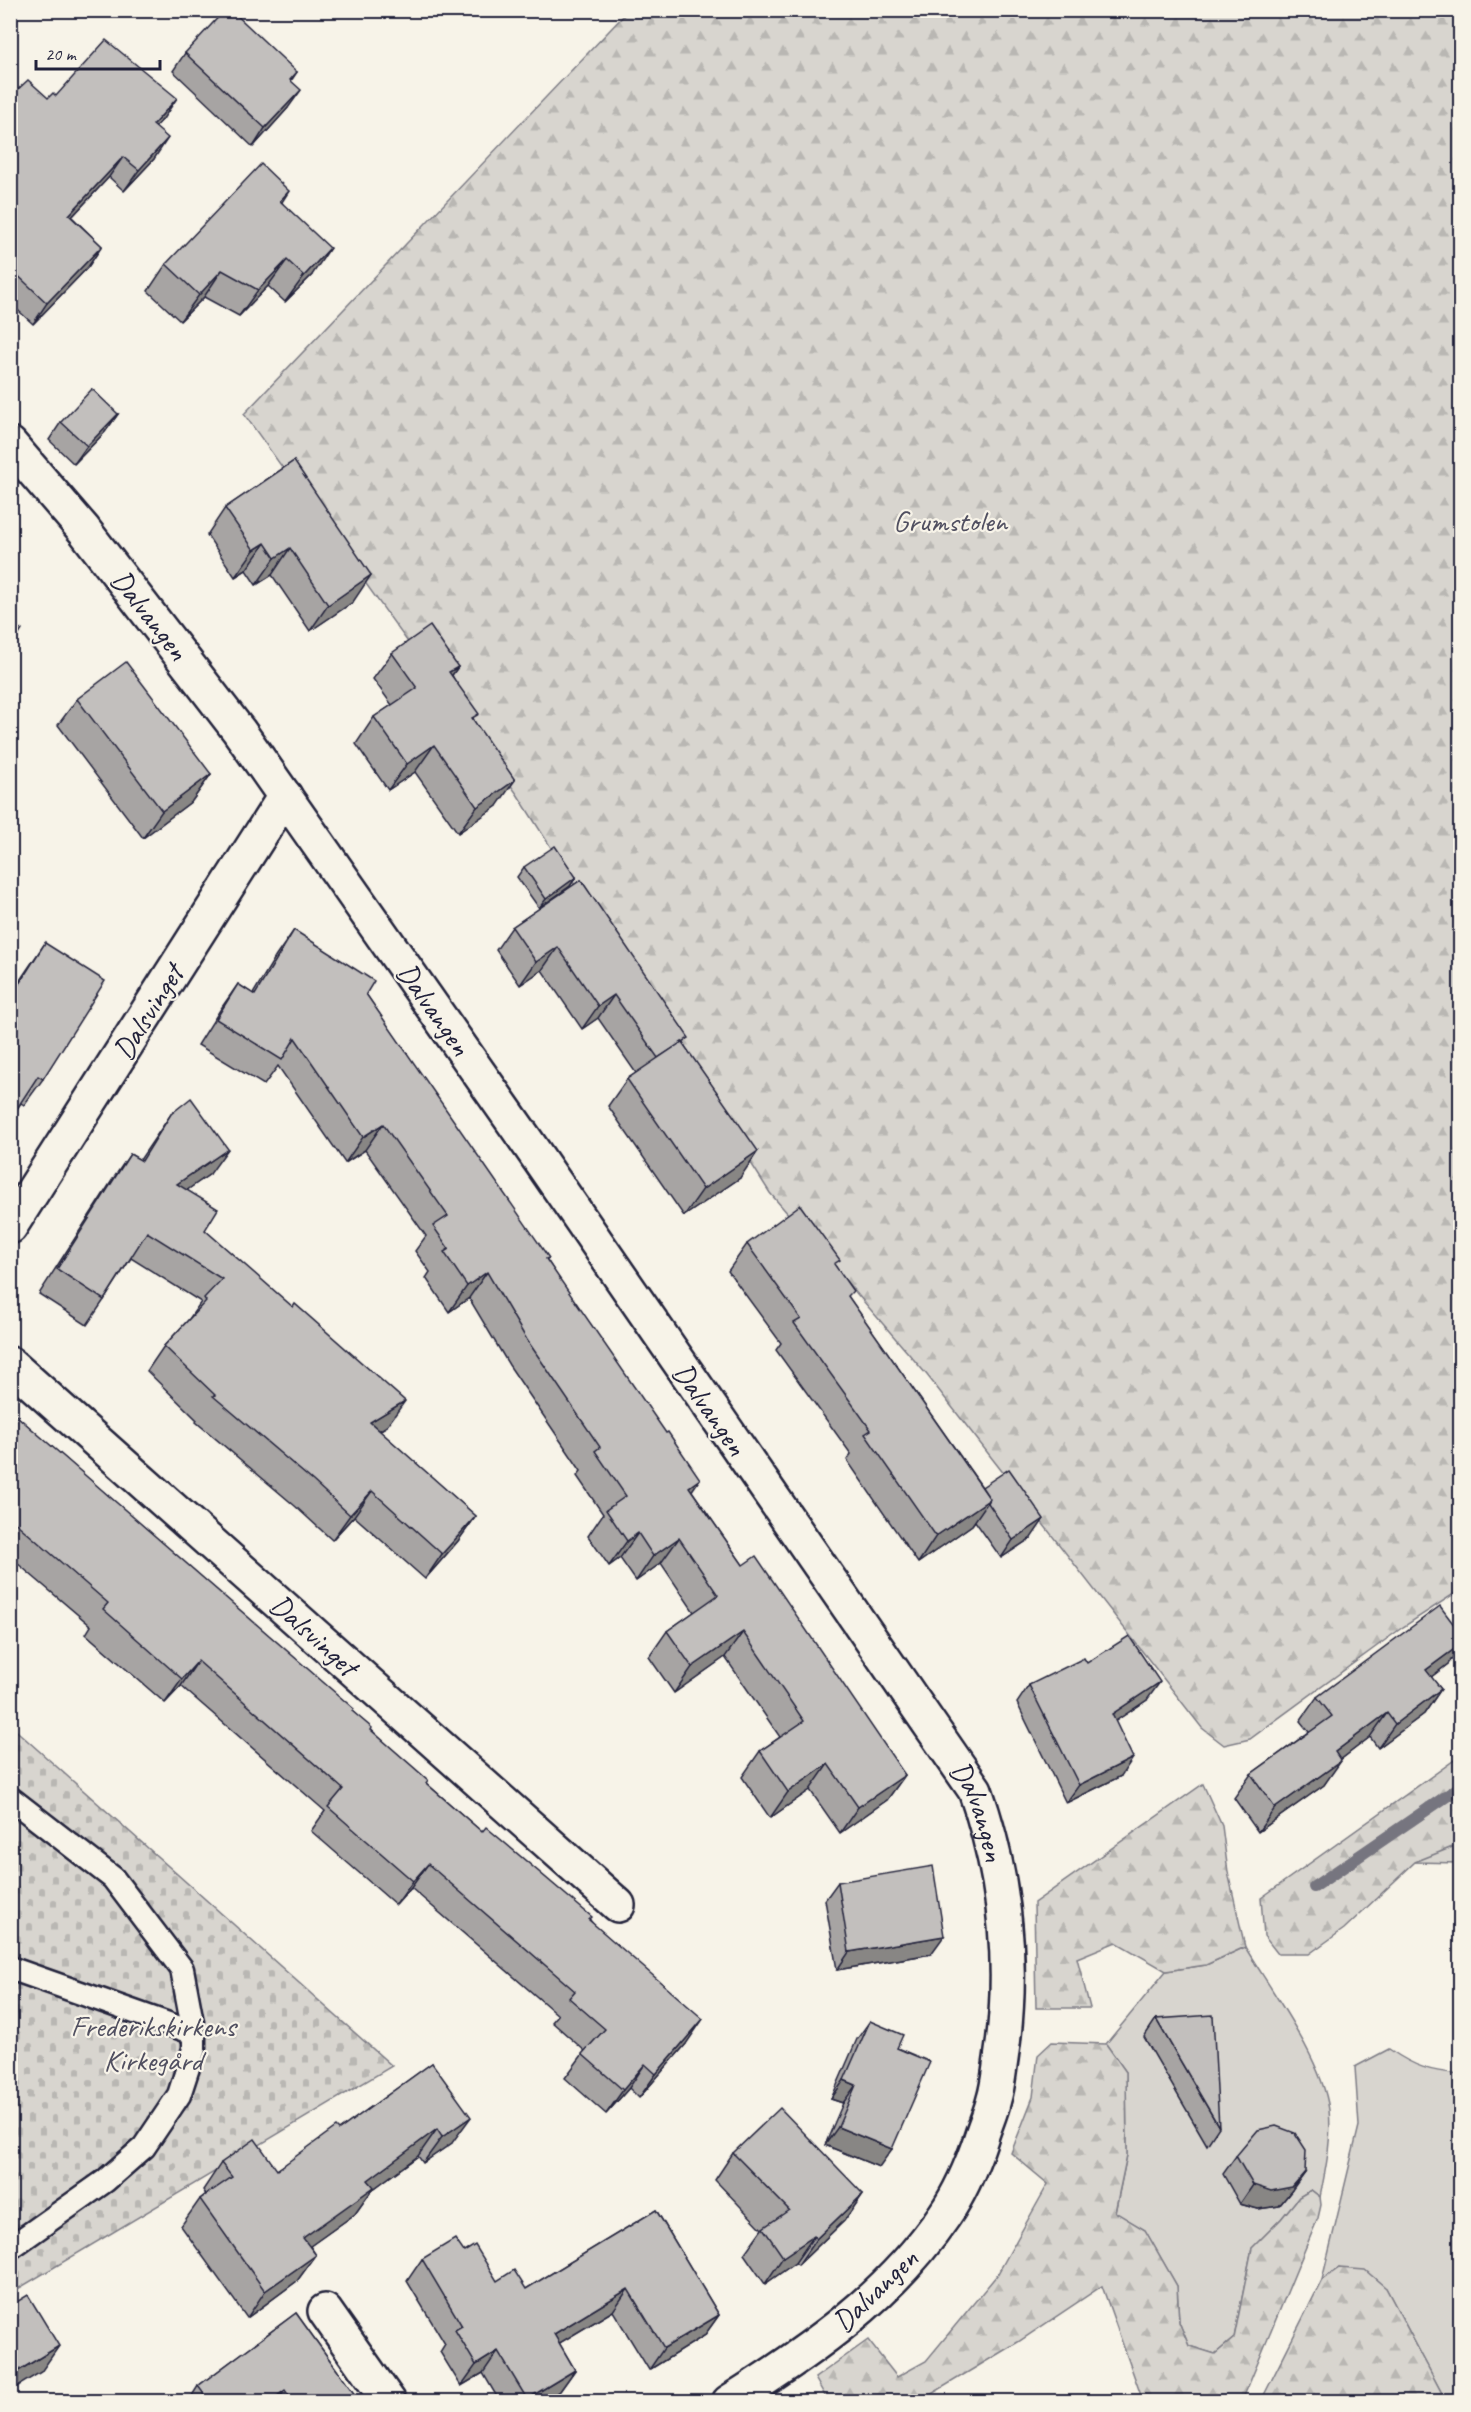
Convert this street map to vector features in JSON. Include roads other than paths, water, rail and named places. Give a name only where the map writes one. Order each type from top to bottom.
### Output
[{"type":"street","name":"Dalvangen","points":[[10,444],[84,530],[239,731],[523,1136],[975,1790],[987,1825],[1000,1880],[1009,1960],[1007,2018],[994,2099],[972,2165],[945,2215],[918,2250],[886,2284],[847,2321],[795,2361],[729,2402]]},
{"type":"street","name":"Dalsvinget","points":[[10,1227],[285,796]]},
{"type":"street","name":"Dalsvinget","points":[[10,1364],[618,1905]]},
{"type":"street","points":[[325,2311],[389,2402]]},
{"type":"lane","points":[[10,1798],[113,1878],[182,1969],[194,2032],[194,2049],[179,2095],[144,2146],[105,2181],[10,2248]]},
{"type":"lane","points":[[10,1968],[194,2032]]},
{"type":"waterway","points":[[1314,1887],[1460,1787]]},
{"type":"park label","name":"Grumstolen","points":[[950,521]]},
{"type":"park label","name":"Frederikskirkens Kirkegård","points":[[153,2043]]}]
